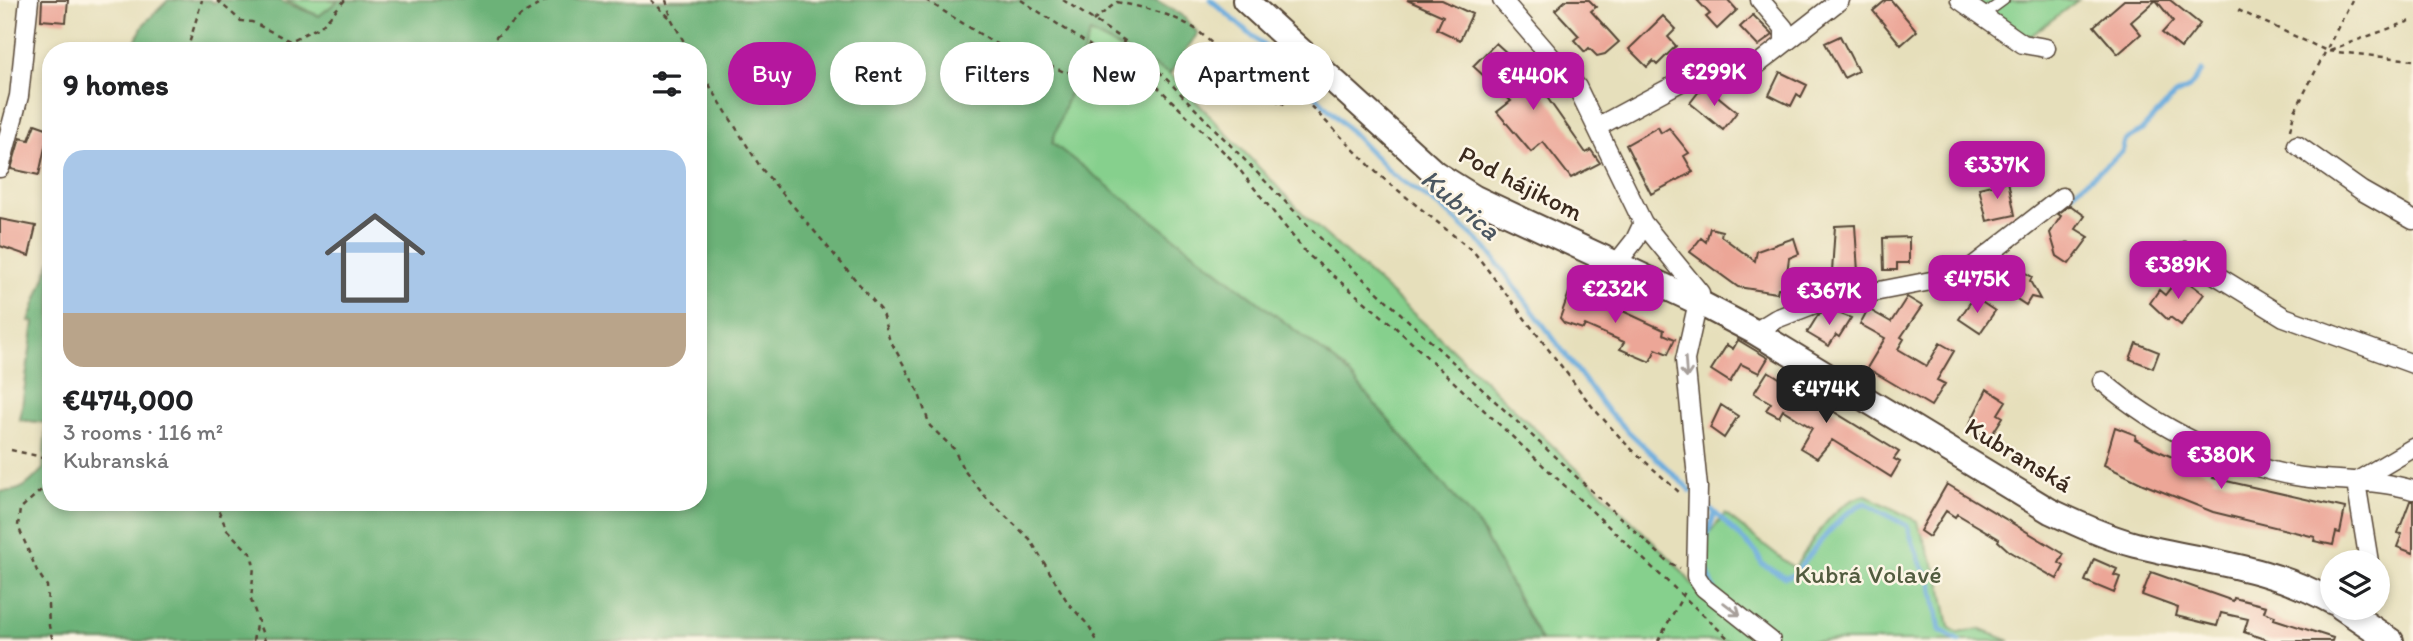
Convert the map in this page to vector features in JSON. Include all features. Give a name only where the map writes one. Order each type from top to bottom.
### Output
[{"type":"street","points":[[0,167],[21,84],[29,0]]},
{"type":"street","name":"Pod hájikom","points":[[1245,0],[1435,173],[1475,198],[1698,302]]},
{"type":"street","points":[[1502,0],[1577,87],[1643,223],[1700,293],[1685,360],[1698,487],[1696,576],[1704,587],[1771,641]]},
{"type":"street","points":[[1760,0],[1784,28],[1783,42]]},
{"type":"street","points":[[1597,127],[1701,71],[1758,64],[1840,0]]},
{"type":"street","points":[[1960,0],[2023,44],[2046,48]]},
{"type":"street","points":[[2298,145],[2362,191],[2413,220]]},
{"type":"street","points":[[1755,332],[1776,319],[1817,303],[1962,275],[2062,197]]},
{"type":"street","points":[[1616,264],[1635,240],[1643,223]]},
{"type":"street","points":[[2185,251],[2214,274],[2284,317],[2413,364]]},
{"type":"street","name":"Kubranská","points":[[1698,302],[1755,332],[2062,517],[2137,545],[2253,569],[2284,579],[2320,596]]},
{"type":"street","points":[[2102,381],[2164,426],[2217,453],[2299,476],[2356,482],[2379,481],[2413,490]]},
{"type":"street","points":[[2356,482],[2413,448]]},
{"type":"street","points":[[2356,482],[2367,550]]},
{"type":"street","name":"Kubranská","points":[[2362,620],[2391,641]]},
{"type":"lane","points":[[1981,17],[2004,0]]},
{"type":"path","points":[[190,42],[202,0]]},
{"type":"path","points":[[217,0],[241,21],[252,22],[290,41],[321,26],[345,0]]},
{"type":"path","points":[[490,42],[524,13],[547,0]]},
{"type":"path","points":[[651,0],[672,20]]},
{"type":"path","points":[[666,0],[672,20],[684,42]]},
{"type":"path","points":[[926,0],[994,43],[1068,72]]},
{"type":"path","points":[[1021,0],[1084,42]]},
{"type":"path","points":[[1063,0],[1123,39],[1149,61],[1328,246],[1668,562],[1696,576]]},
{"type":"path","points":[[2298,145],[2290,131],[2294,113],[2352,0]]},
{"type":"path","points":[[1093,21],[1118,2],[1183,20],[1211,42]]},
{"type":"path","points":[[2238,10],[2327,51],[2413,60]]},
{"type":"path","points":[[2327,51],[2413,20]]},
{"type":"path","points":[[707,81],[761,168],[825,239],[881,310],[890,338],[918,391],[930,426],[954,449],[963,469],[987,499],[1030,539],[1068,603],[1089,626],[1097,641]]},
{"type":"path","points":[[1160,89],[1231,159],[1307,254],[1395,327],[1681,598],[1731,641]]},
{"type":"path","points":[[1311,105],[1378,174],[1474,252],[1618,436],[1698,509]]},
{"type":"path","points":[[11,450],[42,457]]},
{"type":"path","points":[[42,489],[20,509],[18,526],[37,571],[47,586],[49,626],[53,641]]},
{"type":"path","points":[[219,511],[227,530],[251,554],[254,566],[251,600],[265,641]]},
{"type":"path","points":[[1658,641],[1681,598]]},
{"type":"path","points":[[253,641],[257,620]]},
{"type":"green space","points":[[168,0],[209,0],[214,3],[217,0],[278,0],[319,16],[339,0],[1156,0],[1182,15],[1198,33],[1192,42],[1174,42],[1174,68],[1170,74],[1160,69],[1160,42],[1108,42],[1090,33],[1087,42],[1068,42],[1068,97],[1052,143],[1344,368],[1479,526],[1541,641],[0,641],[0,491],[14,491],[24,486],[42,470],[42,511],[707,511],[707,42],[135,42],[144,24]]},
{"type":"green space","points":[[286,0],[339,0],[319,16]]},
{"type":"green space","points":[[1974,0],[2078,0],[2028,38]]},
{"type":"green space","points":[[1090,33],[1108,42],[1087,42]]},
{"type":"green space","points":[[1160,69],[1170,74],[1174,78],[1174,105],[1200,105],[1309,220],[1435,333],[1672,560],[1693,585],[1763,641],[1541,641],[1479,526],[1052,142],[1068,96],[1068,105],[1160,105]]},
{"type":"green space","points":[[42,285],[42,423],[20,420],[34,322],[29,321]]},
{"type":"green space","name":"Kubrá Volavé","points":[[1866,495],[1917,521],[1941,584],[1949,627],[1958,633],[1979,629],[2010,641],[1778,641],[1716,593],[1701,571],[1700,545],[1725,514],[1794,568],[1833,514],[1854,499]]},
{"type":"building","points":[[42,0],[68,0],[66,22],[41,20]]},
{"type":"building","points":[[1407,0],[1442,0],[1472,14],[1460,40],[1437,29],[1443,16]]},
{"type":"building","points":[[1566,0],[1589,0],[1596,7],[1591,11],[1619,42],[1605,54],[1597,56],[1589,48],[1585,52],[1574,40],[1579,36],[1555,10]]},
{"type":"building","points":[[1697,0],[1728,0],[1737,10],[1717,29],[1706,17],[1710,14]]},
{"type":"building","points":[[1886,0],[1891,0],[1917,31],[1901,45],[1873,11]]},
{"type":"building","points":[[2124,0],[2156,0],[2131,22],[2141,34],[2118,54],[2094,26]]},
{"type":"building","points":[[2156,0],[2170,0],[2200,24],[2181,48],[2162,33],[2173,21]]},
{"type":"building","points":[[1753,15],[1773,35],[1758,46],[1740,27]]},
{"type":"building","points":[[1663,16],[1676,29],[1668,37],[1676,46],[1657,65],[1653,61],[1647,67],[1629,49]]},
{"type":"building","points":[[1840,36],[1858,71],[1844,78],[1825,43]]},
{"type":"building","points":[[1496,43],[1532,76],[1586,153],[1591,150],[1600,163],[1571,178],[1543,142],[1531,152],[1497,112],[1511,101],[1473,66]]},
{"type":"building","points":[[1780,72],[1807,85],[1801,97],[1797,94],[1791,106],[1769,95]]},
{"type":"building","points":[[1704,85],[1737,112],[1723,130],[1690,103]]},
{"type":"building","points":[[35,124],[42,126],[42,161],[39,175],[11,169],[20,138],[29,140]]},
{"type":"building","points":[[1658,127],[1661,133],[1669,128],[1689,153],[1684,156],[1693,172],[1651,194],[1626,145]]},
{"type":"building","points":[[2008,181],[2015,215],[1987,221],[1979,188]]},
{"type":"building","points":[[2070,205],[2085,216],[2076,229],[2089,237],[2069,264],[2057,256],[2050,233],[2061,216],[2058,214]]},
{"type":"building","points":[[0,219],[36,226],[29,256],[0,246]]},
{"type":"building","points":[[1855,225],[1858,272],[1832,272],[1835,226]]},
{"type":"building","points":[[1710,228],[1722,231],[1721,236],[1755,261],[1757,251],[1794,238],[1799,254],[1789,258],[1785,288],[1778,288],[1777,293],[1738,287],[1690,252],[1701,238],[1706,242]]},
{"type":"building","points":[[1909,237],[1909,263],[1897,263],[1897,270],[1884,270],[1883,238]]},
{"type":"building","points":[[2017,268],[2032,277],[2030,281],[2040,299],[2031,297],[2026,305],[2003,290]]},
{"type":"building","points":[[2180,276],[2204,294],[2181,325],[2170,317],[2168,320],[2150,303],[2159,290],[2165,295]]},
{"type":"building","points":[[1571,287],[1664,330],[1663,334],[1675,339],[1668,354],[1656,349],[1650,362],[1620,349],[1624,342],[1585,325],[1583,329],[1564,323],[1560,318]]},
{"type":"building","points":[[1907,297],[1922,306],[1901,337],[1904,339],[1898,349],[1927,366],[1940,343],[1954,351],[1937,380],[1945,384],[1931,406],[1867,368],[1885,338],[1860,324],[1868,309],[1891,322]]},
{"type":"building","points":[[1974,297],[1995,311],[1980,333],[1959,319]]},
{"type":"building","points":[[1833,311],[1851,318],[1839,337],[1836,335],[1829,346],[1807,333],[1818,315],[1823,313],[1830,318]]},
{"type":"building","points":[[1738,340],[1768,358],[1759,373],[1741,364],[1730,382],[1711,370],[1727,345],[1733,349]]},
{"type":"building","points":[[2136,343],[2159,352],[2153,368],[2130,359]]},
{"type":"building","points":[[1768,371],[1899,452],[1894,459],[1900,462],[1891,477],[1832,440],[1817,458],[1800,448],[1812,428],[1783,410],[1779,417],[1766,410],[1771,403],[1754,393]]},
{"type":"building","points":[[1987,389],[2006,401],[1998,414],[2003,417],[1989,439],[1968,427]]},
{"type":"building","points":[[1721,405],[1738,416],[1724,438],[1710,428]]},
{"type":"building","points":[[2115,427],[2136,435],[2135,439],[2154,449],[2214,475],[2213,478],[2345,508],[2340,533],[2336,532],[2333,545],[2314,541],[2315,537],[2213,512],[2143,484],[2104,465]]},
{"type":"building","points":[[1947,484],[2064,554],[2059,563],[2064,566],[2057,579],[2010,552],[1999,539],[1957,514],[1955,517],[1946,511],[1929,537],[1920,531]]},
{"type":"building","points":[[2410,501],[2413,501],[2413,553],[2397,547],[2402,534],[2398,533]]},
{"type":"building","points":[[2094,559],[2117,569],[2114,575],[2120,577],[2114,593],[2085,581]]},
{"type":"building","points":[[2151,572],[2233,601],[2234,598],[2266,606],[2264,612],[2275,616],[2274,619],[2333,638],[2332,641],[2270,641],[2244,632],[2248,619],[2221,613],[2217,626],[2176,616],[2178,608],[2142,595]]},
{"type":"waterway","name":"Kubrica","points":[[1211,0],[1289,68],[1391,173],[1448,213],[1486,248],[1609,413],[1691,491]]},
{"type":"waterway","points":[[2072,193],[2122,152],[2125,141],[2141,131],[2175,95],[2189,88],[2202,71]]},
{"type":"waterway","name":"Kubrica","points":[[1708,506],[1757,553],[1762,564],[1785,577],[1794,575],[1836,524],[1865,503],[1907,526],[1919,560],[1932,585],[1940,630],[1959,641]]},
{"type":"waterway","points":[[1705,542],[1715,513]]},
{"type":"waterway","points":[[1704,562],[1714,588]]}]
